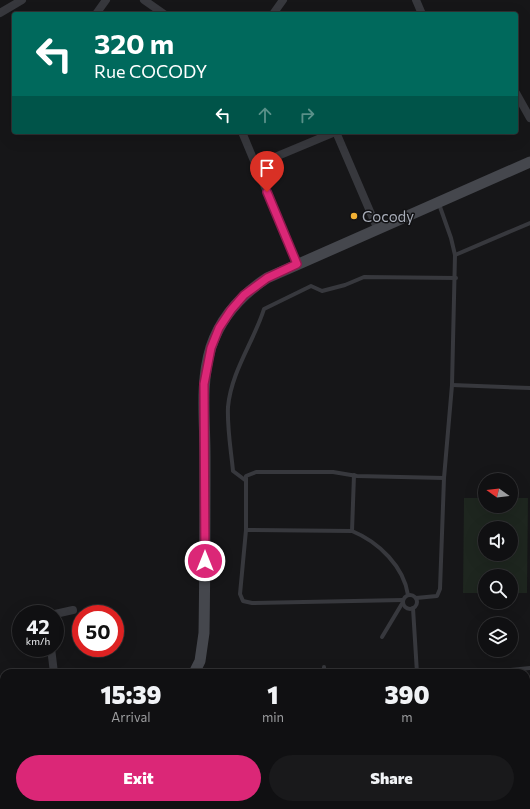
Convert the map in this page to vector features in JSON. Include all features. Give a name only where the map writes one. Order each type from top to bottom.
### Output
[{"type":"main road","points":[[196,669],[200,661],[204,633],[204,384],[211,348],[219,328],[231,310],[244,295],[267,278],[530,162]]},
{"type":"street","points":[[0,13],[22,0]]},
{"type":"street","points":[[97,12],[106,0]]},
{"type":"street","points":[[144,0],[161,12]]},
{"type":"street","points":[[274,12],[283,0]]},
{"type":"street","points":[[416,0],[421,12]]},
{"type":"street","points":[[518,97],[530,118]]},
{"type":"street","points":[[243,134],[297,264]]},
{"type":"street","points":[[256,165],[330,134]]},
{"type":"street","points":[[336,134],[378,230]]},
{"type":"street","points":[[52,657],[54,669]]},
{"type":"lane","points":[[408,595],[412,595],[416,598],[438,596],[440,593],[444,478],[452,386],[456,278],[455,254],[439,203]]},
{"type":"lane","points":[[455,254],[530,223]]},
{"type":"lane","points":[[245,480],[233,471],[228,406],[245,353],[260,324],[264,309],[311,286],[322,291],[345,285],[364,277],[456,278]]},
{"type":"lane","points":[[452,386],[530,388]]},
{"type":"lane","points":[[403,601],[252,603],[243,601],[240,594],[246,530],[246,476],[256,472],[333,472],[354,475],[444,478]]},
{"type":"lane","points":[[352,531],[354,475]]},
{"type":"lane","points":[[246,530],[352,531],[364,536],[394,562],[399,574],[406,581],[408,595],[382,637]]},
{"type":"lane","points":[[416,598],[416,605],[413,608],[417,669]]},
{"type":"lane","points":[[403,601],[406,607],[413,608]]},
{"type":"shaded area","points":[[464,498],[478,498],[478,513],[518,513],[518,498],[528,498],[527,593],[518,593],[518,569],[478,569],[478,593],[463,593]]},
{"type":"place","name":"Cocody","points":[[354,216]]},
{"type":"route","points":[[205,561],[204,384],[211,348],[219,328],[231,310],[244,295],[267,278],[297,264],[267,192]]}]
